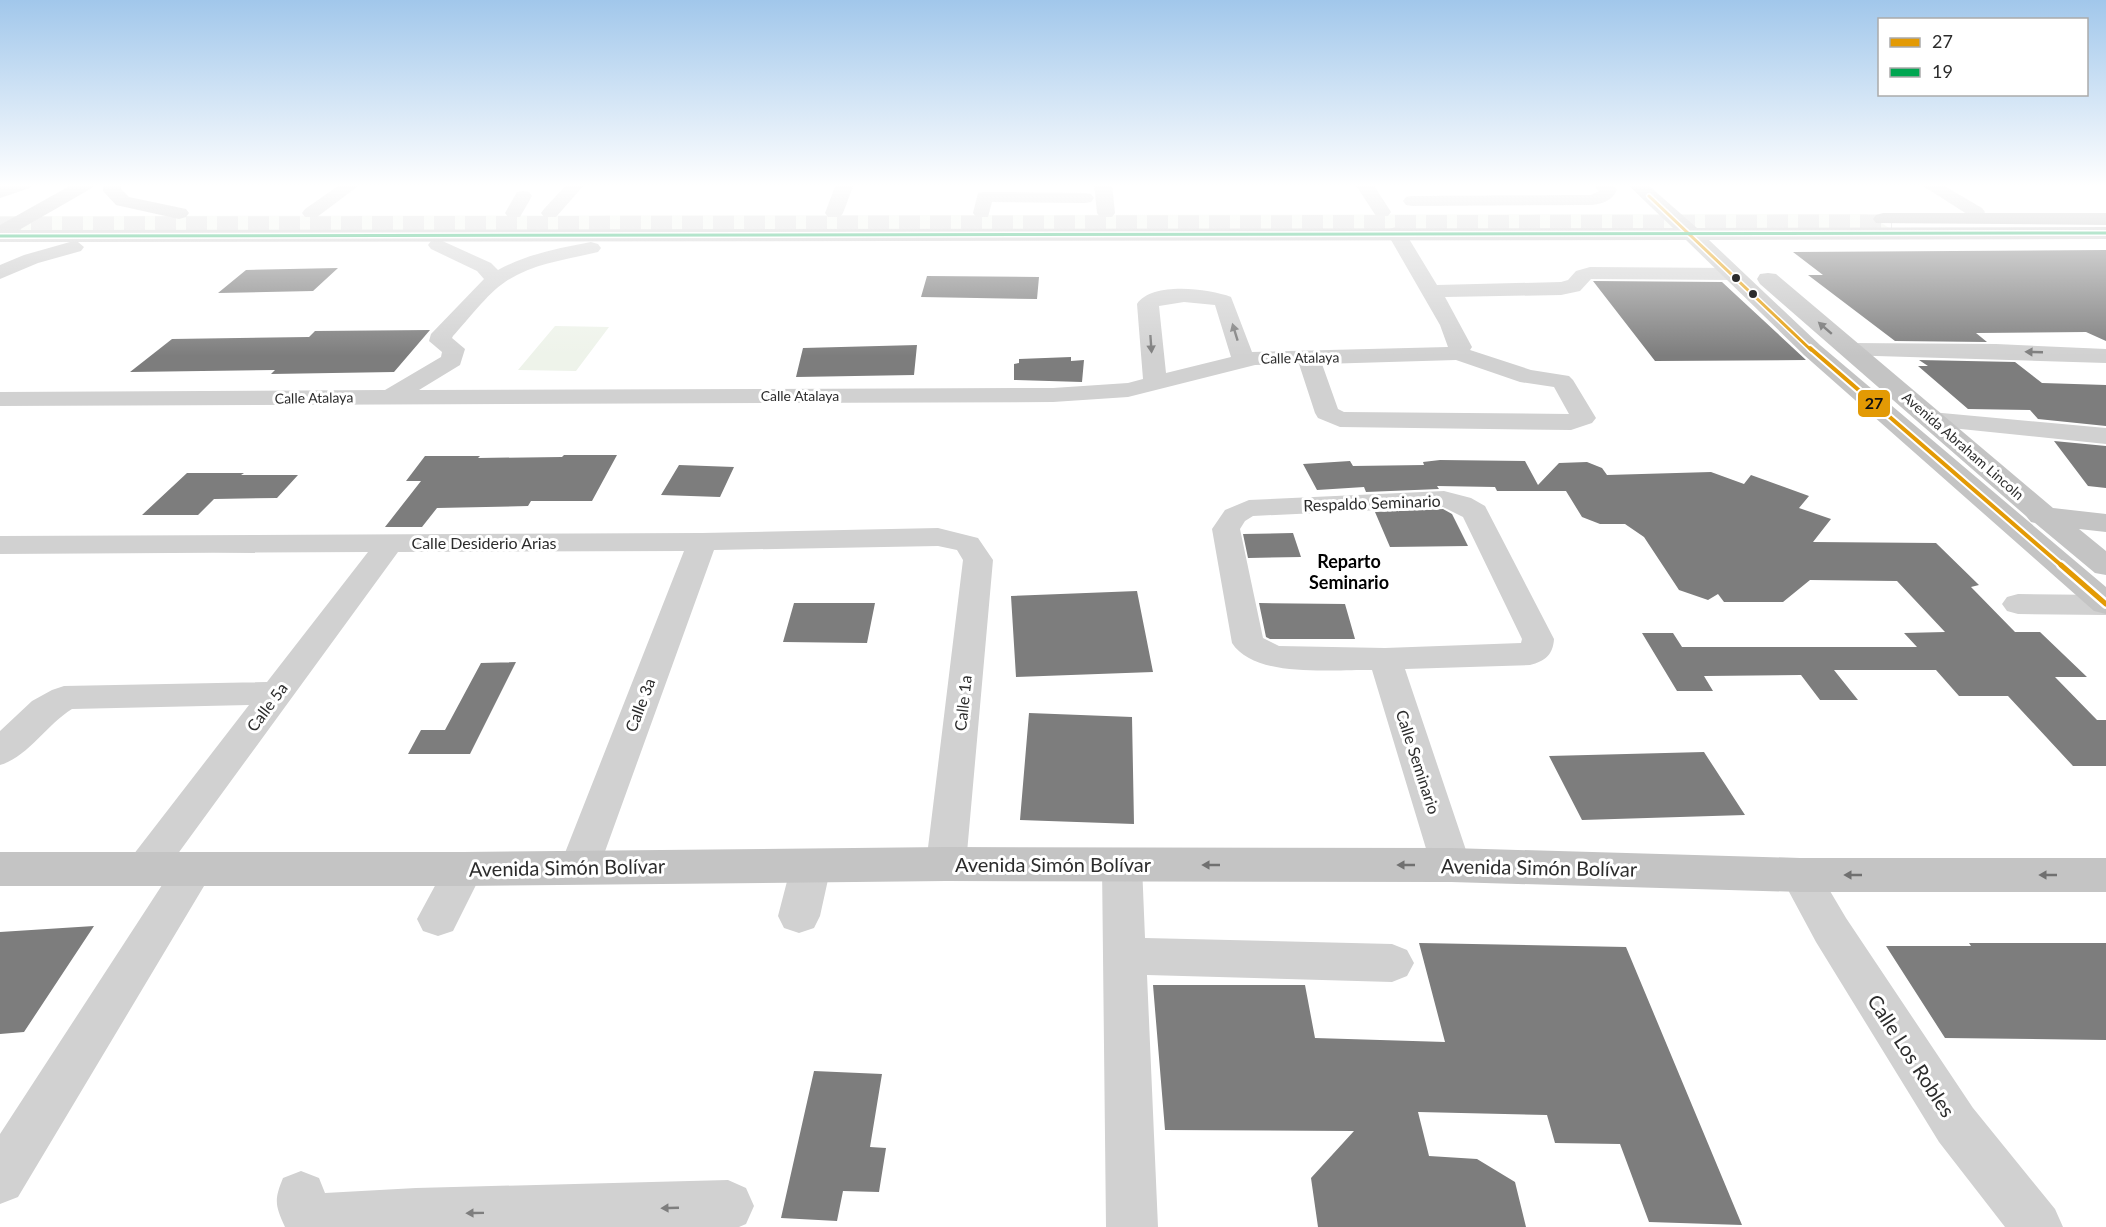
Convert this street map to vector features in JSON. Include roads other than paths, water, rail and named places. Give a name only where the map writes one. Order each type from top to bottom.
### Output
[{"type":"main road","points":[[0,273],[61,249],[125,241]]},
{"type":"main road","name":"Avenida Abraham Lincoln","points":[[1711,241],[1732,274],[1812,350],[2106,604]]},
{"type":"main road","name":"Avenida Abraham Lincoln","points":[[1721,241],[2106,566]]},
{"type":"main road","points":[[2001,511],[2106,523]]},
{"type":"main road","name":"Avenida Simón Bolívar","points":[[0,869],[464,869],[946,864],[1451,865],[1800,875],[2106,875]]},
{"type":"street","points":[[1401,241],[1451,325],[1461,347],[1456,353]]},
{"type":"street","points":[[438,245],[484,267],[496,279]]},
{"type":"street","points":[[393,397],[452,360],[454,349],[440,341],[442,334],[496,279],[520,266],[549,256],[591,248]]},
{"type":"street","points":[[1431,291],[1557,289],[1578,284],[1583,275],[1590,273],[1732,274]]},
{"type":"street","points":[[1155,383],[1148,304],[1160,297],[1210,297],[1224,301],[1244,361]]},
{"type":"street","points":[[1851,350],[1996,351],[2106,356]]},
{"type":"street","name":"Calle Atalaya","points":[[0,399],[1053,395],[1113,392],[1244,361],[1271,357],[1456,353],[1528,377],[1561,381],[1583,418],[1571,422],[1340,419],[1327,413],[1308,357]]},
{"type":"street","points":[[1931,420],[2106,436]]},
{"type":"street","name":"Respaldo Seminario","points":[[1444,499],[1461,504],[1475,512],[1538,639],[1538,649],[1530,654],[1384,659],[1276,657],[1258,651],[1248,642],[1226,529],[1231,518],[1249,508],[1444,499]]},
{"type":"street","name":"Calle Desiderio Arias","points":[[7,551],[390,543],[702,542],[938,537],[968,544]]},
{"type":"street","name":"Calle 3a","points":[[579,868],[702,542]]},
{"type":"street","name":"Calle 5a","points":[[144,870],[390,543]]},
{"type":"street","name":"Calle 1a","points":[[946,864],[978,560],[968,544]]},
{"type":"street","points":[[2018,604],[2106,604]]},
{"type":"street","name":"Calle Seminario","points":[[1384,659],[1451,865]]},
{"type":"street","points":[[0,752],[44,710],[64,698],[277,693]]},
{"type":"street","points":[[1122,865],[1132,1227]]},
{"type":"street","points":[[799,916],[811,866]]},
{"type":"street","points":[[438,919],[464,869]]},
{"type":"street","points":[[0,1179],[193,870]]},
{"type":"street","name":"Calle Los Robles","points":[[1800,875],[1831,930],[1956,1125],[2035,1225]]},
{"type":"street","points":[[1125,956],[1392,963]]},
{"type":"street","points":[[301,1196],[301,1205],[305,1213],[321,1219],[416,1214],[728,1206]]},
{"type":"district","name":"Reparto Seminario","points":[[1349,572]]}]
